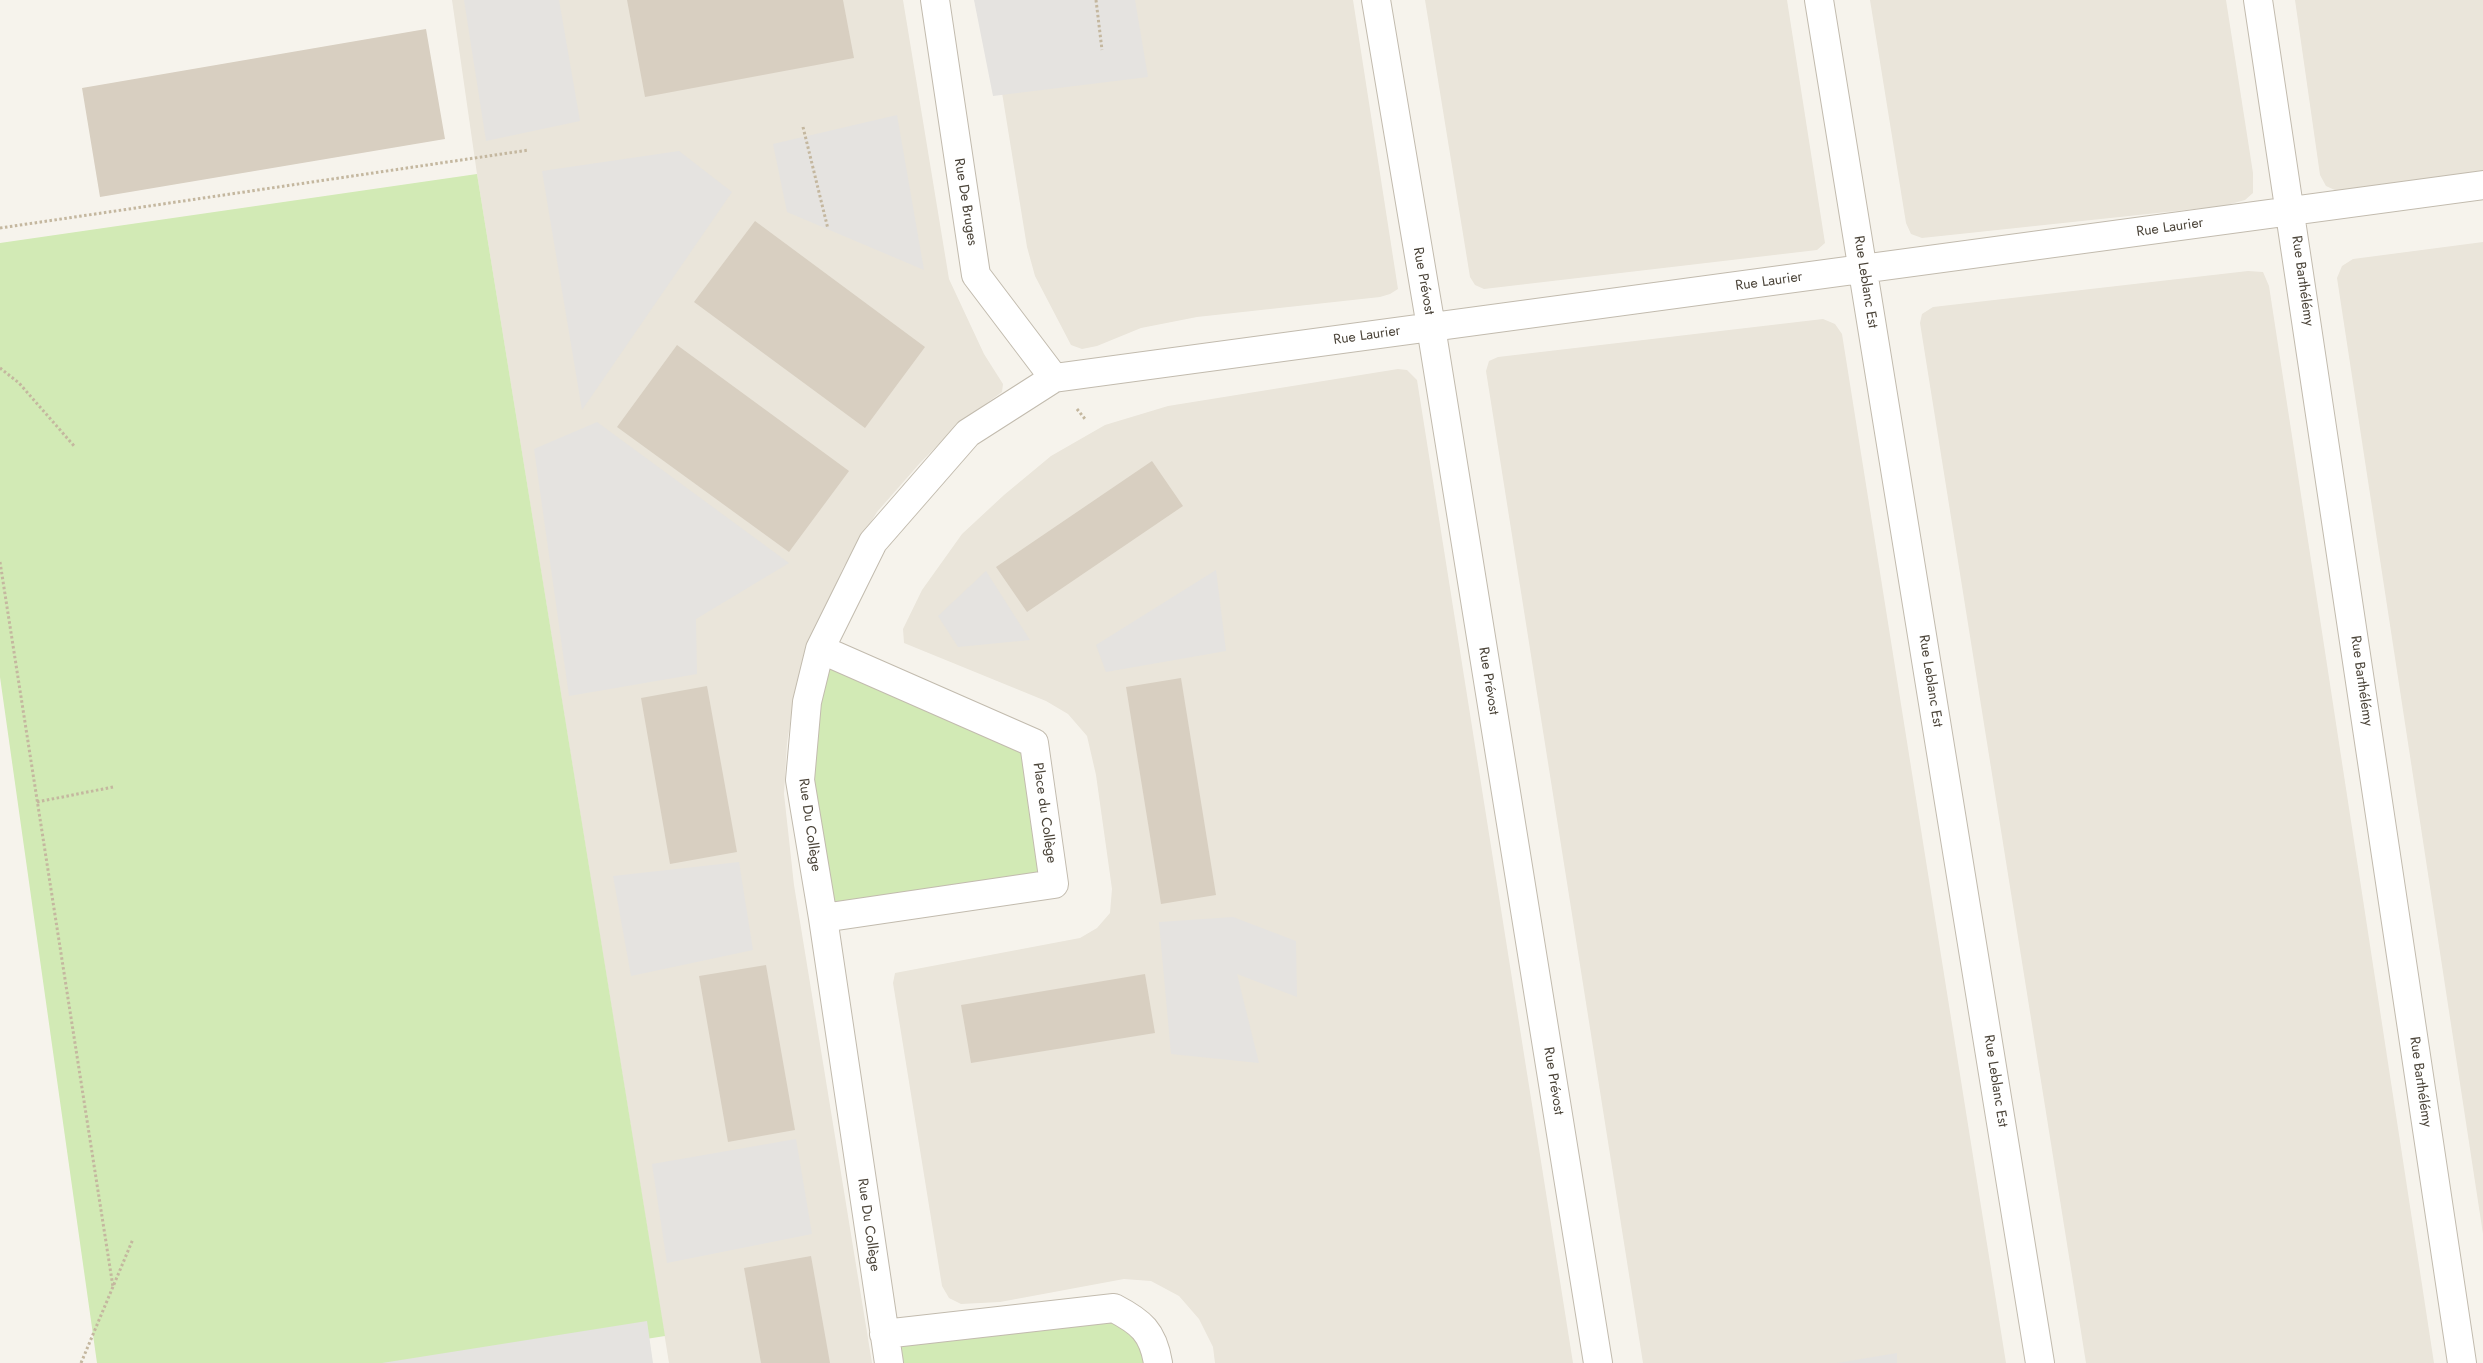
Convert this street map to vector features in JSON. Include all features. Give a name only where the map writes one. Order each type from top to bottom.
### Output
[{"type":"street","name":"Rue De Bruges","points":[[935,0],[976,275],[1054,378]]},
{"type":"street","name":"Rue Prévost","points":[[1376,0],[1431,327],[1598,1363]]},
{"type":"street","name":"Rue Leblanc Est","points":[[1819,0],[2040,1363]]},
{"type":"street","name":"Rue Barthélémy","points":[[2258,0],[2292,211],[2462,1363]]},
{"type":"street","name":"Rue Laurier","points":[[1054,378],[2483,185]]},
{"type":"street","name":"Rue Du Collège","points":[[889,1363],[823,918],[800,780],[807,702],[820,649],[873,542],[968,433],[1054,378]]},
{"type":"street","name":"Place du Collège","points":[[820,649],[1034,744],[1054,884],[823,918]]},
{"type":"street","points":[[884,1334],[1114,1308],[1138,1320],[1155,1346],[1158,1363]]},
{"type":"path","points":[[1096,0],[1102,50]]},
{"type":"path","points":[[803,127],[828,229]]},
{"type":"path","points":[[0,228],[529,150]]},
{"type":"path","points":[[0,368],[19,383],[75,447]]},
{"type":"path","points":[[0,562],[112,1287]]},
{"type":"path","points":[[37,802],[113,787]]},
{"type":"path","points":[[81,1363],[133,1239]]},
{"type":"shaded area","points":[[452,0],[903,0],[949,279],[984,354],[1003,384],[1002,392],[962,421],[920,463],[877,512],[843,568],[827,604],[794,699],[787,743],[784,794],[794,885],[872,1363],[669,1363],[477,174]]},
{"type":"shaded area","points":[[464,0],[559,0],[580,121],[486,141]]},
{"type":"shaded area","points":[[974,0],[1135,0],[1148,77],[993,96]]},
{"type":"shaded area","points":[[987,0],[1353,0],[1398,289],[1380,297],[1197,317],[1141,328],[1097,346],[1082,349],[1071,345],[1035,276],[1027,247]]},
{"type":"shaded area","points":[[1425,0],[1787,0],[1825,243],[1817,250],[1484,289],[1475,285],[1470,277]]},
{"type":"shaded area","points":[[1870,0],[2226,0],[2253,173],[2253,193],[2245,200],[2223,206],[1922,238],[1911,234],[1906,223]]},
{"type":"shaded area","points":[[2295,0],[2483,0],[2483,171],[2337,191],[2326,186],[2320,175]]},
{"type":"shaded area","points":[[897,115],[924,270],[787,212],[773,144]]},
{"type":"shaded area","points":[[679,151],[732,192],[582,410],[542,171]]},
{"type":"shaded area","points":[[2483,242],[2483,1234],[2337,278],[2342,266],[2353,259]]},
{"type":"shaded area","points":[[2248,271],[2263,272],[2269,286],[2434,1363],[2086,1363],[1920,323],[1922,314],[1933,307]]},
{"type":"shaded area","points":[[1823,319],[1835,324],[1842,334],[2006,1363],[1643,1363],[1486,371],[1489,361],[1498,357]]},
{"type":"shaded area","points":[[1398,369],[1407,370],[1417,380],[1573,1363],[1215,1363],[1213,1347],[1199,1319],[1179,1296],[1151,1281],[1124,1279],[1000,1302],[961,1304],[949,1298],[942,1286],[893,983],[895,973],[1080,938],[1097,928],[1110,913],[1112,889],[1096,775],[1087,736],[1068,714],[1046,701],[904,643],[903,629],[922,590],[962,534],[1004,495],[1051,456],[1105,425],[1168,406]]},
{"type":"shaded area","points":[[597,422],[789,563],[696,619],[697,674],[569,696],[534,449]]},
{"type":"shaded area","points":[[1216,570],[1226,651],[1106,672],[1096,645]]},
{"type":"shaded area","points":[[986,571],[1030,640],[958,647],[938,616]]},
{"type":"shaded area","points":[[739,862],[753,950],[631,976],[613,876]]},
{"type":"shaded area","points":[[1233,917],[1296,941],[1297,997],[1237,974],[1259,1063],[1171,1054],[1159,922]]},
{"type":"shaded area","points":[[796,1139],[812,1234],[667,1263],[652,1164]]},
{"type":"shaded area","points":[[647,1321],[653,1363],[382,1363]]},
{"type":"shaded area","points":[[1897,1353],[1897,1363],[1837,1363]]},
{"type":"green space","points":[[477,174],[665,1336],[494,1363],[97,1363],[0,677],[0,243]]},
{"type":"green space","points":[[820,649],[1034,743],[1054,884],[823,918],[800,780]]},
{"type":"green space","points":[[1114,1308],[1158,1363],[889,1363],[884,1334]]},
{"type":"building","points":[[627,0],[843,0],[854,58],[645,97]]},
{"type":"building","points":[[426,29],[445,139],[100,197],[82,88]]},
{"type":"building","points":[[755,221],[925,347],[865,428],[694,302]]},
{"type":"building","points":[[677,345],[849,471],[789,552],[617,427]]},
{"type":"building","points":[[1152,461],[1183,506],[1027,612],[996,567]]},
{"type":"building","points":[[1181,678],[1216,895],[1161,904],[1126,687]]},
{"type":"building","points":[[707,686],[737,852],[670,864],[641,698]]},
{"type":"building","points":[[766,965],[795,1130],[728,1142],[699,976]]},
{"type":"building","points":[[1145,974],[1155,1033],[971,1063],[961,1005]]},
{"type":"building","points":[[811,1256],[830,1363],[761,1363],[744,1268]]}]
